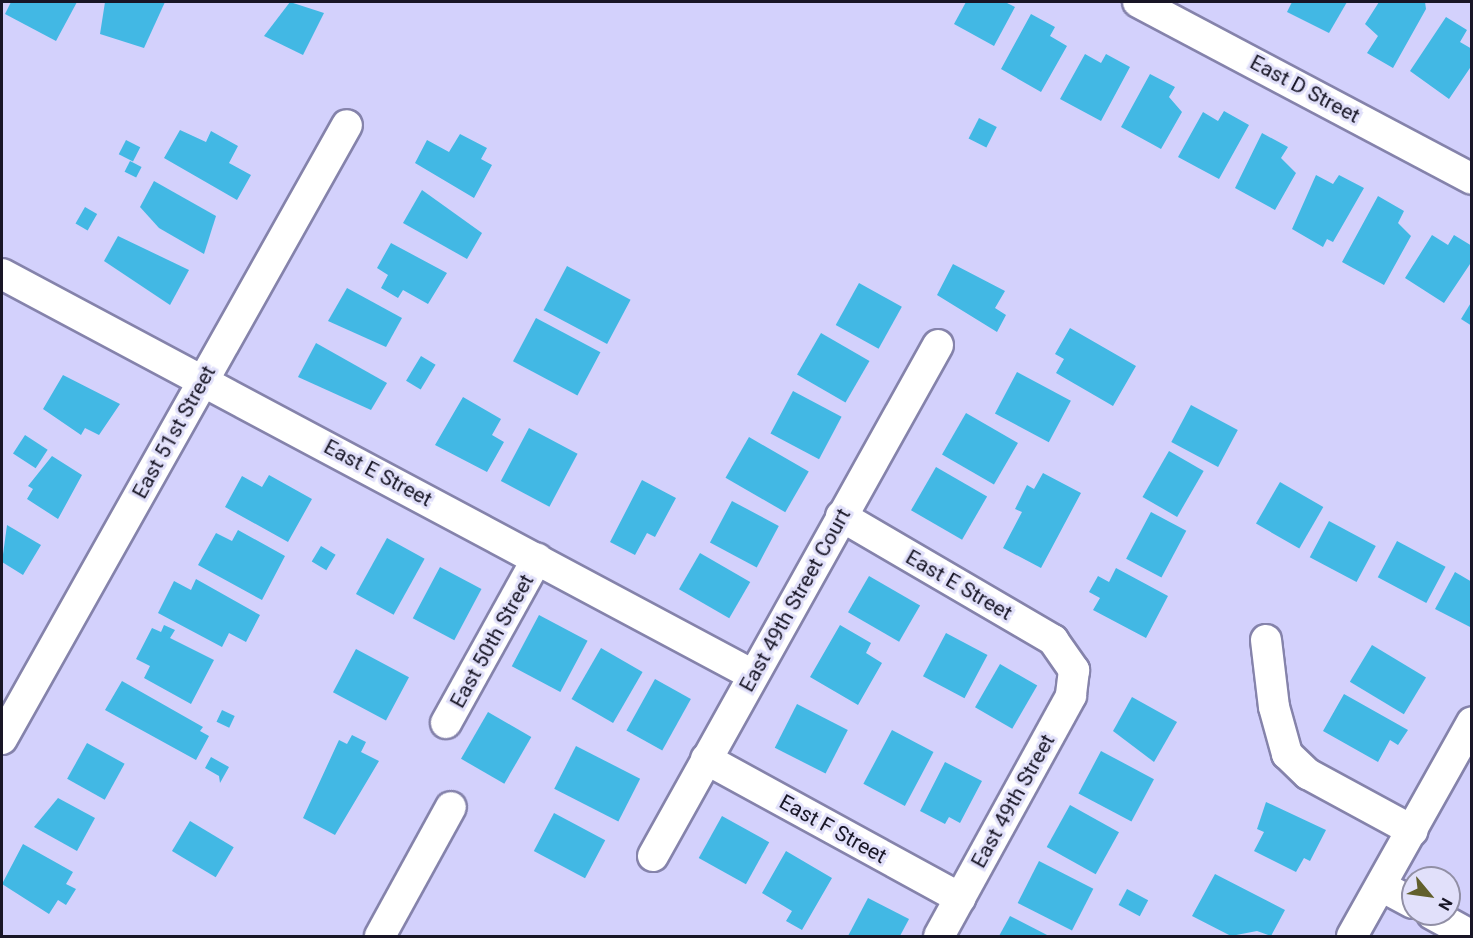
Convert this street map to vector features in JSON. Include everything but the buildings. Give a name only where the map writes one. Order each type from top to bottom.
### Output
[{"type":"street","name":"East D Street","points":[[1138,2],[1472,179]]},
{"type":"street","name":"East 51st Street","points":[[2,739],[348,125]]},
{"type":"street","name":"East E Street","points":[[2,274],[203,379],[753,675]]},
{"type":"street","name":"East 49th Street Court","points":[[652,856],[938,345]]},
{"type":"street","name":"East E Street","points":[[841,516],[1053,640],[1071,663]]},
{"type":"street","name":"East 50th Street","points":[[446,723],[537,559]]},
{"type":"street","points":[[1266,640],[1274,707],[1287,754],[1308,774],[1413,831]]},
{"type":"street","name":"East 49th Street","points":[[939,936],[1071,696],[1071,663]]},
{"type":"street","points":[[1352,936],[1413,831],[1472,722]]},
{"type":"street","name":"East F Street","points":[[706,759],[960,898]]},
{"type":"street","points":[[380,936],[451,807]]},
{"type":"street","points":[[1381,886],[1401,897]]},
{"type":"street","points":[[1454,926],[1472,936]]}]
